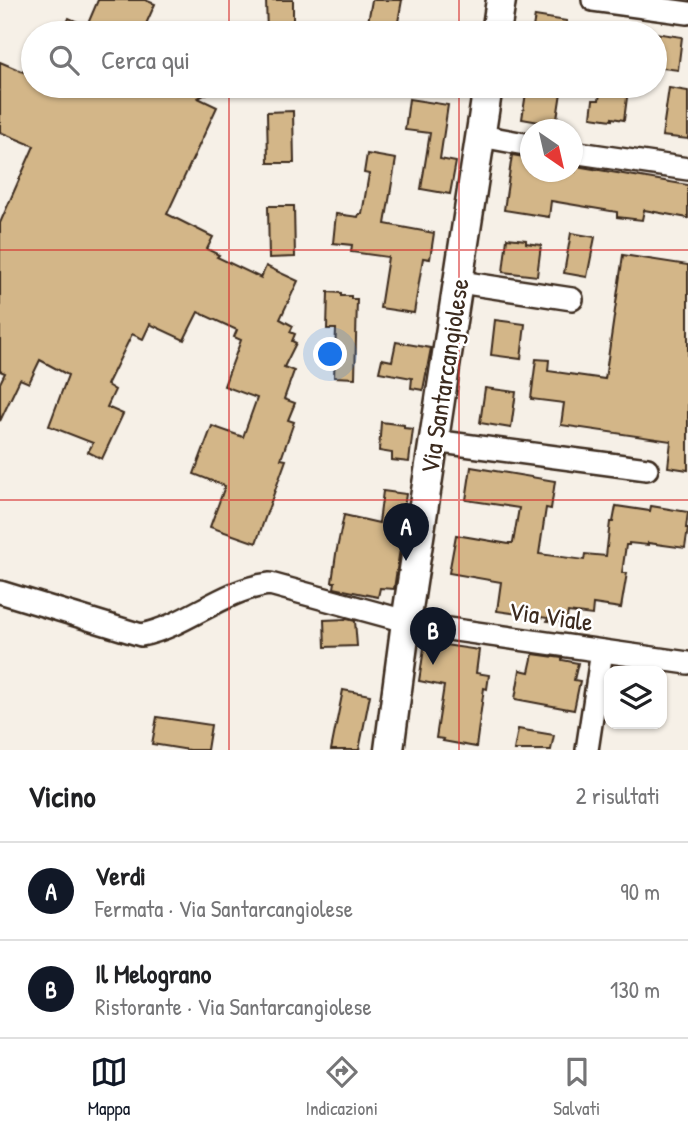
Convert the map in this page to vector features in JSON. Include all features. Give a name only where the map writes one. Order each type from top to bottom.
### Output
[{"type":"main road","points":[[498,21],[501,0]]},
{"type":"main road","name":"Via Santarcangiolese","points":[[389,750],[486,98]]},
{"type":"street","points":[[593,0],[688,13]]},
{"type":"street","points":[[481,136],[520,143]]},
{"type":"street","points":[[583,154],[688,169]]},
{"type":"street","points":[[459,281],[572,299]]},
{"type":"street","points":[[435,439],[647,469]]},
{"type":"street","name":"Via Viale","points":[[0,592],[141,635],[156,632],[240,591],[270,584],[406,622],[688,663]]},
{"type":"street","points":[[587,750],[602,651]]},
{"type":"building","points":[[98,0],[145,0],[155,4],[147,21],[89,21]]},
{"type":"building","points":[[266,0],[293,0],[293,21],[267,21]]},
{"type":"building","points":[[372,0],[402,0],[398,21],[368,21]]},
{"type":"building","points":[[535,16],[567,21],[534,21]]},
{"type":"building","points":[[667,35],[682,37],[678,70],[667,69]]},
{"type":"building","points":[[0,62],[21,71],[21,98],[198,98],[217,107],[167,214],[213,237],[207,249],[219,255],[217,257],[261,278],[266,266],[298,281],[280,319],[293,326],[290,332],[295,334],[292,341],[296,343],[284,367],[294,371],[284,399],[295,403],[288,420],[294,422],[281,459],[286,460],[256,543],[210,527],[225,486],[194,474],[212,426],[243,437],[257,398],[224,386],[241,340],[234,337],[237,330],[198,312],[184,340],[150,324],[143,339],[132,334],[107,385],[115,390],[107,407],[123,414],[102,459],[88,452],[93,443],[49,426],[68,375],[40,360],[29,383],[20,379],[0,421],[0,383],[5,373],[0,371],[0,223],[34,146],[0,132]]},
{"type":"building","points":[[669,88],[688,91],[688,139],[662,136]]},
{"type":"building","points":[[525,98],[560,98],[557,119],[522,119]]},
{"type":"building","points":[[627,98],[624,120],[591,117],[593,100]]},
{"type":"building","points":[[409,99],[448,105],[440,159],[456,162],[450,194],[421,189],[430,133],[405,130]]},
{"type":"building","points":[[293,111],[294,163],[268,163],[267,112]]},
{"type":"building","points":[[367,154],[396,159],[385,224],[434,233],[430,259],[423,258],[414,313],[380,308],[388,257],[351,252],[352,245],[333,243],[336,214],[358,217],[362,214],[369,174],[364,173]]},
{"type":"building","points":[[512,155],[520,156],[520,182],[583,182],[583,167],[688,185],[688,218],[644,210],[642,220],[617,217],[617,212],[551,201],[549,217],[504,210]]},
{"type":"building","points":[[268,206],[294,206],[295,257],[269,258]]},
{"type":"building","points":[[571,233],[595,237],[587,277],[564,273]]},
{"type":"building","points":[[507,238],[541,245],[537,276],[503,272]]},
{"type":"building","points":[[623,255],[688,265],[688,470],[668,467],[671,441],[561,425],[564,403],[531,399],[536,359],[549,360],[548,371],[605,379]]},
{"type":"building","points":[[328,292],[357,299],[355,378],[334,377],[336,329],[327,329]]},
{"type":"building","points":[[495,320],[525,324],[521,359],[491,355]]},
{"type":"building","points":[[396,342],[431,348],[423,390],[411,388],[412,378],[379,372],[382,359],[392,361]]},
{"type":"building","points":[[485,388],[516,392],[511,428],[480,423]]},
{"type":"building","points":[[381,422],[413,429],[409,462],[392,460],[392,453],[379,451]]},
{"type":"building","points":[[471,467],[555,481],[551,509],[546,508],[539,554],[584,560],[585,554],[606,556],[610,522],[613,522],[616,506],[650,511],[651,506],[688,512],[685,548],[648,543],[626,545],[622,573],[627,573],[621,608],[593,604],[592,615],[568,612],[566,623],[497,611],[501,582],[449,573],[456,535],[513,543],[519,508],[466,500]]},
{"type":"building","points":[[383,491],[406,494],[394,589],[380,588],[378,597],[334,588],[335,582],[332,582],[344,515],[379,523]]},
{"type":"building","points":[[324,620],[355,621],[357,646],[325,647]]},
{"type":"building","points":[[425,642],[479,650],[476,673],[489,675],[487,689],[484,688],[476,747],[436,738],[444,686],[419,681]]},
{"type":"building","points":[[533,654],[578,663],[574,680],[580,681],[574,710],[515,699],[520,670],[529,672]]},
{"type":"building","points":[[343,690],[370,695],[359,750],[331,750]]},
{"type":"building","points":[[157,717],[211,725],[207,750],[152,744]]},
{"type":"building","points":[[518,729],[554,735],[551,750],[514,750]]},
{"type":"place","name":"Verdi","points":[[406,561]]},
{"type":"place","name":"Il Melograno","points":[[433,665]]}]
